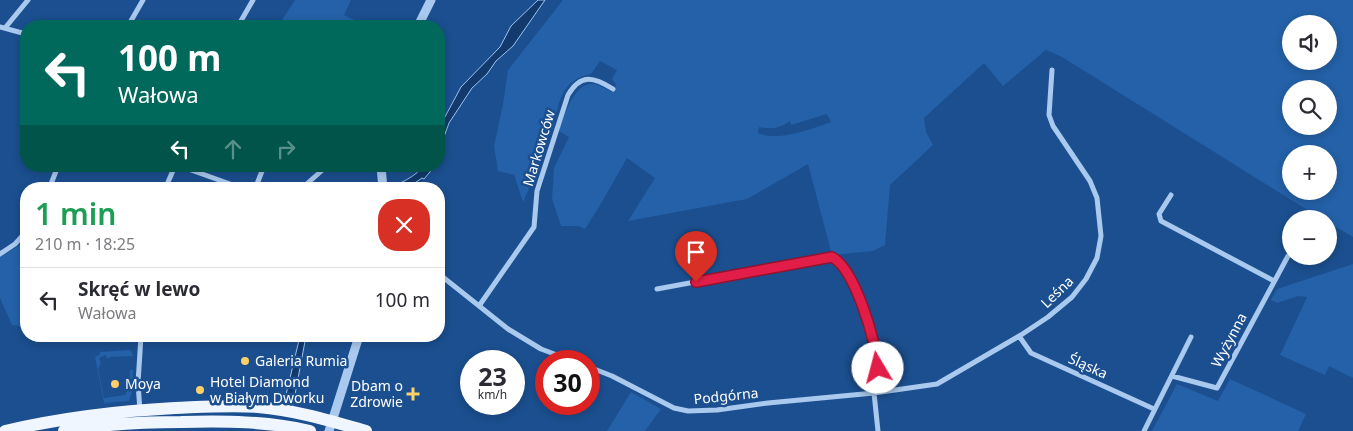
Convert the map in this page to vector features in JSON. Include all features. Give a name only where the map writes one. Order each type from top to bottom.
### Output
[{"type":"main road","points":[[64,431],[140,416],[234,406],[258,407],[306,415],[331,426],[366,431]]},
{"type":"main road","points":[[5,431],[79,416],[140,416],[244,421],[310,431]]},
{"type":"street","points":[[20,32],[2,27],[28,0]]},
{"type":"street","points":[[131,20],[143,0]]},
{"type":"street","points":[[241,20],[252,0]]},
{"type":"street","points":[[421,20],[431,0]]},
{"type":"street","name":"Leśna","points":[[874,393],[936,384],[1048,317],[1077,291],[1086,279],[1097,258],[1101,236],[1097,198],[1090,181],[1053,126],[1049,115],[1052,70]]},
{"type":"street","name":"Markowców","points":[[480,306],[534,227],[537,191],[568,95],[578,83],[589,79],[598,80],[614,89]]},
{"type":"street","points":[[197,172],[225,182]]},
{"type":"street","points":[[309,182],[320,172]]},
{"type":"street","points":[[1171,195],[1160,214],[1161,221],[1274,281],[1283,265]]},
{"type":"street","points":[[0,254],[20,239]]},
{"type":"street","points":[[657,290],[832,257],[840,261],[862,307],[876,350],[878,368],[874,393],[878,431]]},
{"type":"street","points":[[445,279],[508,329],[544,350]]},
{"type":"street","name":"Wyżynna","points":[[1172,376],[1217,388],[1274,281]]},
{"type":"street","name":"Śląska","points":[[1019,336],[1031,353],[1154,409]]},
{"type":"street","points":[[1144,431],[1191,337]]},
{"type":"street","points":[[140,416],[138,383],[141,342]]},
{"type":"street","points":[[331,426],[357,342]]},
{"type":"street","name":"Podgórna","points":[[600,371],[674,408],[688,411],[717,410],[874,393]]},
{"type":"shaded area","points":[[295,0],[351,0],[344,15],[354,20],[282,20]]},
{"type":"shaded area","points":[[538,0],[545,0],[513,46],[496,61],[487,74],[472,88],[449,123],[445,134],[445,117],[461,87],[500,47],[511,26]]},
{"type":"shaded area","points":[[563,0],[1353,0],[1353,237],[1337,228],[1337,210],[1308,210],[1292,200],[1337,200],[1337,145],[1282,145],[1282,194],[1062,57],[1046,50],[1003,86],[984,63],[924,118],[926,132],[933,145],[890,185],[885,245],[873,251],[832,255],[808,164],[747,199],[628,221],[655,178],[627,158],[585,229],[579,226],[561,226],[552,199],[554,168],[569,137],[559,131],[563,118],[570,102],[581,88],[594,84],[612,92],[616,85],[612,79],[617,70],[600,61],[591,74],[573,81],[567,87],[559,102],[553,129],[550,129],[537,170],[523,202],[514,175],[498,171],[494,146],[508,70]],"holes":[[[827,114],[831,122],[805,131],[775,136],[758,133],[759,127],[776,128],[790,121],[791,125]]]},
{"type":"shaded area","points":[[417,172],[430,172],[424,179],[422,178],[416,182],[401,182]]},
{"type":"shaded area","points":[[20,245],[20,326],[12,325],[0,298],[0,257]]},
{"type":"shaded area","points":[[1353,264],[1353,378],[1329,366],[1325,375],[1280,355],[1307,297],[1298,296],[1277,303],[1271,300],[1277,289]]},
{"type":"shaded area","points":[[299,342],[305,342],[293,405],[284,403]]},
{"type":"shaded area","points":[[131,350],[133,356],[110,357],[108,359],[105,355],[99,358],[101,363],[98,369],[104,398],[125,395],[129,388],[130,370],[133,370],[132,392],[129,401],[104,403],[95,357],[100,352]]},
{"type":"shaded area","points":[[1230,379],[1306,414],[1298,431],[1152,431],[1177,384],[1218,401]]},
{"type":"shaded area","points":[[631,392],[661,409],[645,431],[607,431]]},
{"type":"place","name":"Galeria Rumia","points":[[245,361]]},
{"type":"place","name":"Moya","points":[[115,384]]},
{"type":"place","name":"Hotel Diamond w Białym Dworku","points":[[200,390]]},
{"type":"place","name":"Dbam o Zdrowie","points":[[413,394]]},
{"type":"route","points":[[696,282],[832,257],[840,261],[871,328],[878,368]]}]
